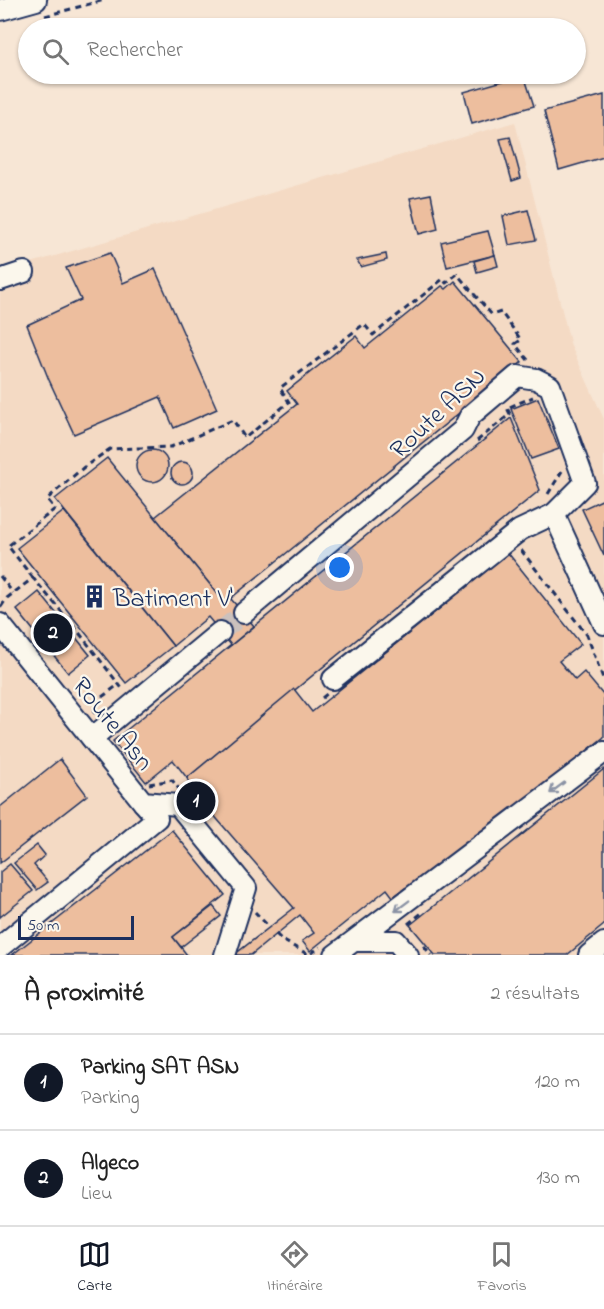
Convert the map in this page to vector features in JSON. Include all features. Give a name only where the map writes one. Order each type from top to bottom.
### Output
[{"type":"street","points":[[0,9],[35,9]]},
{"type":"street","points":[[0,279],[24,272]]},
{"type":"street","name":"Route ASN","points":[[244,613],[463,430],[470,416],[517,376],[535,386]]},
{"type":"street","points":[[333,679],[520,530],[554,514],[585,483],[550,386],[535,386]]},
{"type":"street","points":[[554,514],[604,624]]},
{"type":"street","name":"Route Asn","points":[[0,624],[92,738],[146,793],[178,805],[246,888],[225,955]]},
{"type":"street","name":"Route ASN","points":[[92,738],[220,632]]},
{"type":"street","points":[[354,948],[604,752]]},
{"type":"street","points":[[0,947],[157,818],[146,793]]},
{"type":"street","points":[[336,955],[354,948],[396,941],[408,955]]},
{"type":"street","points":[[589,955],[604,943]]},
{"type":"street","points":[[354,948],[357,951],[390,952],[392,955]]},
{"type":"path","points":[[35,9],[104,0]]},
{"type":"path","points":[[133,704],[8,546],[55,509],[46,499],[84,467],[110,449],[171,447],[233,420],[245,438],[289,402],[280,388],[364,324],[373,335],[443,279],[446,283],[457,274],[492,315],[501,312],[521,340],[515,344],[528,359],[535,386],[532,398]]},
{"type":"path","points":[[532,398],[535,386]]},
{"type":"path","points":[[473,444],[510,414],[507,408],[532,398]]},
{"type":"path","points":[[548,495],[568,464]]},
{"type":"path","points":[[520,530],[518,544],[587,635],[604,681]]},
{"type":"path","points":[[0,576],[13,593]]},
{"type":"path","points":[[0,609],[7,598],[33,578]]},
{"type":"path","points":[[146,793],[172,780]]},
{"type":"shaded area","points":[[515,122],[571,346],[604,419],[604,955],[0,955],[0,272]]},
{"type":"building","points":[[492,84],[527,84],[534,106],[472,124],[464,92]]},
{"type":"building","points":[[604,95],[604,157],[559,170],[544,111]]},
{"type":"building","points":[[510,137],[521,178],[512,181],[500,139]]},
{"type":"building","points":[[431,194],[438,229],[419,234],[410,198]]},
{"type":"building","points":[[528,210],[536,240],[509,245],[503,216]]},
{"type":"building","points":[[488,231],[495,255],[447,267],[441,242]]},
{"type":"building","points":[[110,253],[123,283],[155,269],[217,409],[174,428],[160,397],[74,434],[27,325],[81,300],[66,268]]},
{"type":"building","points":[[386,254],[387,260],[361,267],[357,260]]},
{"type":"building","points":[[495,255],[498,266],[477,272],[474,261]]},
{"type":"building","points":[[455,281],[522,362],[225,603],[155,517],[297,404],[287,391],[356,336],[365,348],[442,286],[446,289]]},
{"type":"building","points":[[538,398],[559,449],[531,459],[511,409]]},
{"type":"building","points":[[511,418],[540,490],[187,778],[173,760],[146,782],[113,741]]},
{"type":"building","points":[[152,450],[163,455],[168,466],[163,477],[152,482],[141,477],[136,466],[141,455]]},
{"type":"building","points":[[107,458],[225,603],[231,599],[254,626],[231,645],[208,617],[173,646],[55,499]]},
{"type":"building","points":[[178,462],[186,462],[193,469],[193,477],[186,484],[178,484],[171,477],[171,469]]},
{"type":"building","points":[[604,499],[604,556],[582,509]]},
{"type":"building","name":"Batiment V'","points":[[64,511],[173,646],[126,683],[17,548]]},
{"type":"building","points":[[508,553],[581,644],[559,661],[575,680],[584,672],[604,696],[604,737],[410,894],[405,888],[393,897],[387,889],[310,951],[302,941],[314,933],[300,915],[251,955],[234,955],[294,908],[192,790],[187,778],[294,689],[312,712]]},
{"type":"building","points":[[39,592],[90,655],[68,673],[17,610]]},
{"type":"building","points":[[60,759],[87,795],[0,863],[0,807]]},
{"type":"building","points":[[604,769],[604,925],[567,955],[435,955],[410,925]]},
{"type":"building","points":[[172,830],[225,895],[173,937],[187,955],[12,955]]},
{"type":"building","points":[[37,845],[45,855],[34,865],[48,882],[37,890],[14,863]]},
{"type":"building","points":[[10,864],[33,891],[0,917],[0,872]]},
{"type":"building","points":[[213,906],[221,916],[181,947],[173,937]]},
{"type":"tunnel","points":[[220,632],[244,613]]},
{"type":"place","name":"Batiment V'","points":[[95,597]]},
{"type":"place","name":"Algeco","points":[[53,633]]},
{"type":"place","name":"Parking SAT ASN","points":[[196,801]]}]
